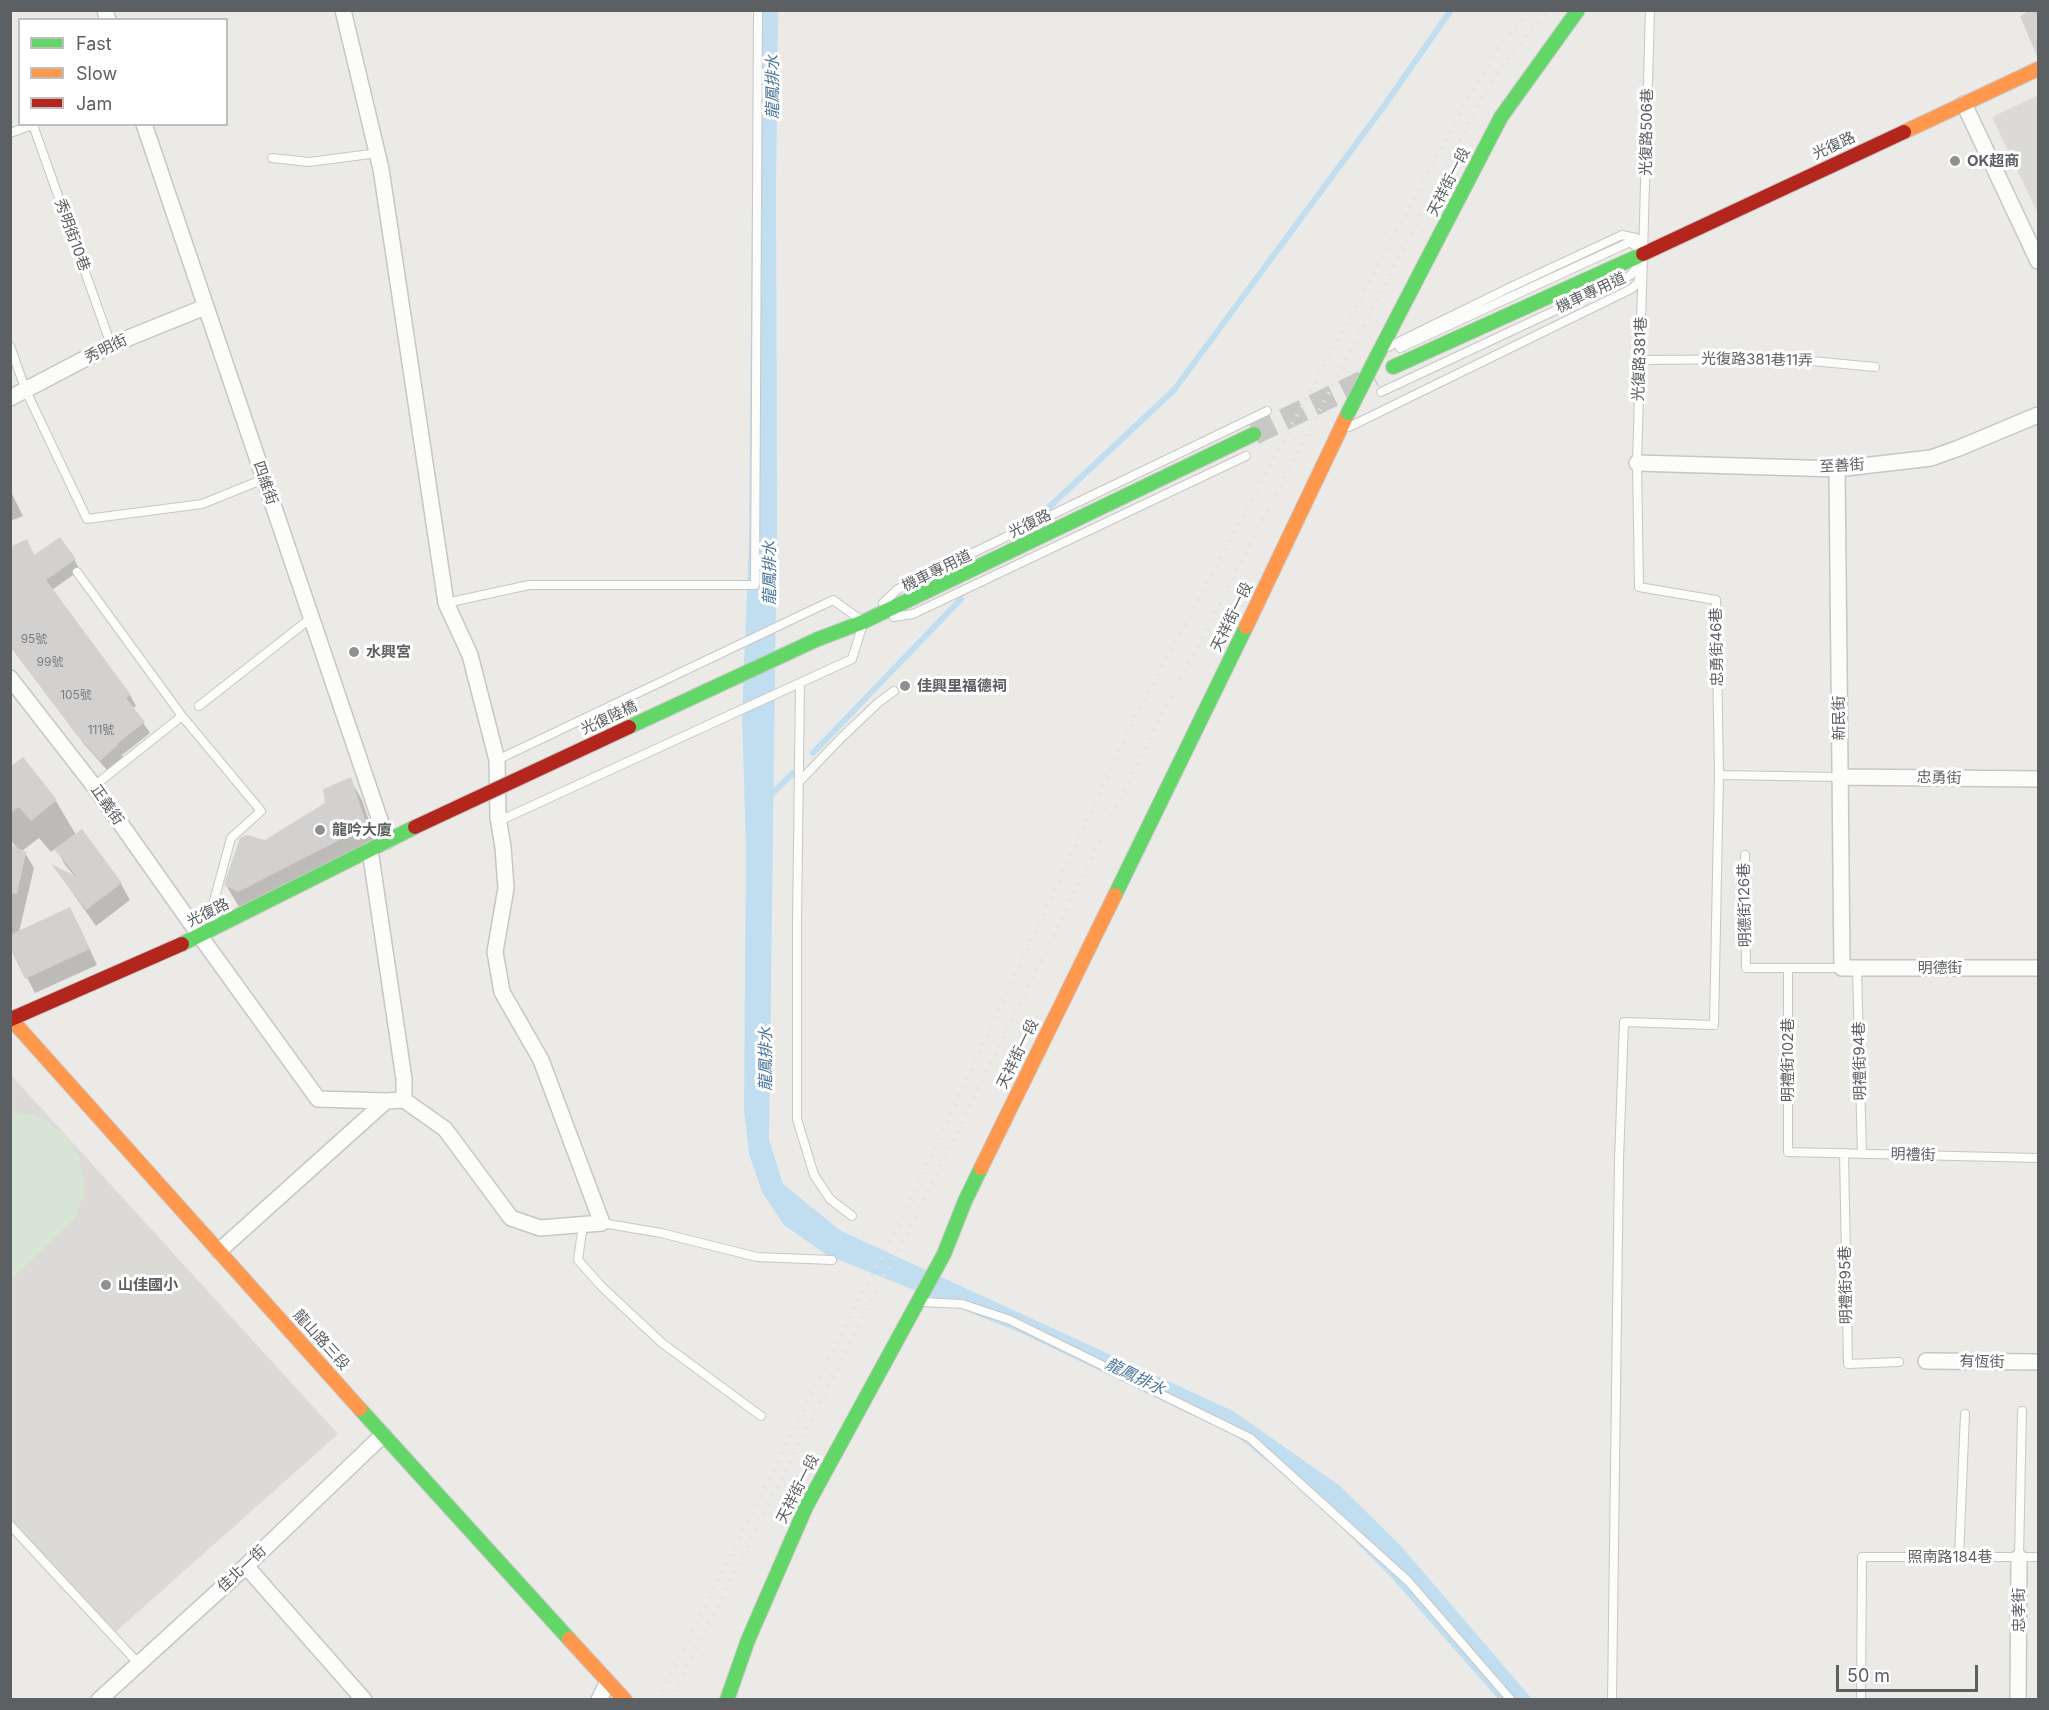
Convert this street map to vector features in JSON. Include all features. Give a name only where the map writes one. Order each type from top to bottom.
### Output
[{"type":"street","points":[[219,1251],[386,1101],[404,1100],[445,1129],[511,1218],[540,1228],[602,1223],[541,1060],[502,992],[495,952],[506,888],[499,821],[497,760],[470,656],[447,603],[378,153],[344,10]]},
{"type":"street","name":"天祥街一段","points":[[727,1700],[748,1640],[806,1507],[944,1254],[970,1190],[1348,413],[1501,117],[1578,10]]},
{"type":"street","name":"光復路","points":[[1393,367],[1644,254],[2038,69]]},
{"type":"street","points":[[1964,104],[2038,261]]},
{"type":"street","name":"四維街","points":[[145,126],[387,841]]},
{"type":"street","name":"秀明街","points":[[10,398],[111,345],[205,307]]},
{"type":"street","name":"至善街","points":[[1637,463],[1837,469],[1931,458],[2038,415]]},
{"type":"street","name":"光復路","points":[[818,639],[863,622],[1254,434]]},
{"type":"street","name":"新民街","points":[[1837,469],[1840,777],[1850,968]]},
{"type":"street","name":"光復陸橋","points":[[415,827],[818,639]]},
{"type":"street","name":"正義街","points":[[10,678],[94,786],[318,1099],[386,1101]]},
{"type":"street","name":"忠勇街","points":[[1840,777],[2038,779]]},
{"type":"street","name":"光復路","points":[[11,1019],[200,936],[415,827]]},
{"type":"street","points":[[370,850],[404,1078],[404,1100]]},
{"type":"street","name":"明德街","points":[[1850,968],[2038,968]]},
{"type":"street","name":"龍山路三段","points":[[11,1019],[383,1435],[625,1700]]},
{"type":"street","name":"有恆街","points":[[1926,1361],[2038,1362]]},
{"type":"street","name":"佳北一街","points":[[99,1700],[246,1566],[383,1435]]},
{"type":"street","name":"忠孝街","points":[[2018,1700],[2019,1557]]},
{"type":"street","points":[[246,1566],[364,1700]]},
{"type":"street","points":[[599,1700],[608,1683]]},
{"type":"lane","points":[[447,603],[529,585],[755,585],[758,10]]},
{"type":"lane","name":"光復路506巷","points":[[1644,254],[1650,10]]},
{"type":"lane","points":[[10,133],[31,126]]},
{"type":"lane","name":"秀明街10巷","points":[[34,126],[111,345]]},
{"type":"lane","points":[[272,158],[309,162],[378,153]]},
{"type":"lane","points":[[1340,431],[1631,289],[1638,283],[1644,254],[1636,238],[1622,235],[1515,285],[1378,354]]},
{"type":"lane","name":"機車專用道","points":[[1381,392],[1631,275],[1644,254],[1630,242],[1400,348]]},
{"type":"lane","name":"光復路381巷","points":[[1637,463],[1644,254]]},
{"type":"lane","points":[[10,346],[26,391],[87,519],[202,504],[264,479]]},
{"type":"lane","name":"光復路381巷11弄","points":[[1639,360],[1791,358],[1875,367]]},
{"type":"lane","name":"機車專用道","points":[[863,622],[898,589],[1267,411]]},
{"type":"lane","name":"機車專用道","points":[[863,622],[913,614],[1246,456]]},
{"type":"lane","name":"忠勇街46巷","points":[[1637,463],[1639,587],[1716,600],[1719,774]]},
{"type":"lane","points":[[77,572],[182,716],[261,811],[231,838],[211,912],[217,927]]},
{"type":"lane","points":[[497,760],[833,600],[863,622],[852,659],[499,821]]},
{"type":"lane","points":[[199,706],[311,618]]},
{"type":"lane","points":[[800,684],[796,923],[797,1119],[814,1174],[830,1199],[852,1216]]},
{"type":"lane","points":[[799,782],[841,738],[894,691]]},
{"type":"lane","points":[[94,786],[182,716]]},
{"type":"lane","points":[[1612,1700],[1619,1184],[1624,1022],[1714,1025],[1719,774],[1840,777]]},
{"type":"lane","name":"明德街126巷","points":[[1745,855],[1746,968],[1850,968]]},
{"type":"lane","name":"明禮街102巷","points":[[1788,968],[1788,1152]]},
{"type":"lane","name":"明禮街94巷","points":[[1850,968],[1862,1154]]},
{"type":"lane","name":"明禮街","points":[[1788,1152],[2038,1158]]},
{"type":"lane","name":"明禮街95巷","points":[[1844,1153],[1848,1364],[1899,1362]]},
{"type":"lane","points":[[602,1223],[661,1233],[757,1257],[832,1260]]},
{"type":"lane","points":[[583,1225],[578,1260],[602,1287],[662,1343],[761,1416]]},
{"type":"lane","points":[[917,1301],[962,1304],[1010,1320],[1250,1438],[1408,1581],[1510,1700]]},
{"type":"lane","points":[[2019,1557],[2022,1412]]},
{"type":"lane","points":[[1959,1557],[1965,1414]]},
{"type":"lane","points":[[10,1525],[138,1663]]},
{"type":"lane","name":"照南路184巷","points":[[1862,1700],[1862,1557],[2038,1557]]},
{"type":"shaded area","points":[[2038,95],[2038,214],[1992,117]]},
{"type":"shaded area","name":"山佳國小","points":[[10,1074],[338,1434],[112,1635],[11,1522]]},
{"type":"green space","points":[[11,1113],[33,1115],[45,1120],[65,1135],[79,1157],[84,1195],[74,1219],[11,1280]]},
{"type":"water","name":"龍鳳排水","points":[[755,11],[778,11],[777,524],[769,1140],[783,1184],[841,1231],[1233,1411],[1340,1486],[1401,1546],[1532,1699],[1498,1699],[1390,1576],[1313,1499],[1238,1437],[1021,1333],[827,1255],[784,1225],[762,1192],[749,1154],[744,1109],[746,849],[742,713],[749,542],[752,196],[757,188]]},
{"type":"building","points":[[2031,10],[2038,10],[2037,56],[2020,16]]},
{"type":"building","points":[[60,537],[76,559],[46,580],[131,695],[126,698],[145,722],[100,761],[76,734],[10,646],[10,547],[27,539],[34,555]]},
{"type":"building","points":[[23,757],[57,800],[31,821],[19,807],[10,813],[10,767]]},
{"type":"building","name":"龍吟大廈","points":[[351,777],[367,826],[238,892],[224,885],[240,838],[247,835],[265,840],[325,803],[323,789]]},
{"type":"building","points":[[82,829],[122,883],[86,910],[51,864],[77,877],[54,849]]},
{"type":"building","points":[[10,844],[26,852],[17,894],[10,893]]},
{"type":"building","points":[[70,907],[90,949],[25,979],[10,948],[10,935]]},
{"type":"waterway","points":[[1046,510],[1174,390],[1384,106],[1451,10]]},
{"type":"waterway","points":[[813,753],[961,599]]},
{"type":"waterway","points":[[770,796],[793,773]]},
{"type":"tunnel","points":[[1254,434],[1374,376]]},
{"type":"railway","points":[[658,1700],[858,1301],[897,1229],[1135,717],[1467,100],[1501,45],[1530,10]]},
{"type":"railway","points":[[670,1700],[908,1232],[1155,728],[1478,105],[1511,55],[1548,10]]},
{"type":"traffic: fast","points":[[1377,356],[1501,117],[1578,10]]},
{"type":"traffic: fast","points":[[1393,367],[1643,254]]},
{"type":"traffic: fast","points":[[1348,413],[1377,356]]},
{"type":"traffic: fast","points":[[818,639],[863,622],[1254,434]]},
{"type":"traffic: fast","points":[[1115,895],[1246,627]]},
{"type":"traffic: fast","points":[[629,727],[818,639]]},
{"type":"traffic: fast","points":[[182,944],[415,827]]},
{"type":"traffic: fast","points":[[727,1700],[748,1640],[806,1507],[944,1254],[981,1168]]},
{"type":"traffic: fast","points":[[360,1409],[569,1639]]},
{"type":"traffic: slow","points":[[1904,132],[2038,69]]},
{"type":"traffic: slow","points":[[1246,627],[1348,413]]},
{"type":"traffic: slow","points":[[981,1168],[1115,895]]},
{"type":"traffic: slow","points":[[10,1018],[360,1409]]},
{"type":"traffic: slow","points":[[569,1639],[625,1700]]},
{"type":"traffic: jam","points":[[1643,254],[1904,132]]},
{"type":"traffic: jam","points":[[415,827],[629,727]]},
{"type":"traffic: jam","points":[[11,1019],[182,944]]},
{"type":"place","name":"OK超商","points":[[1955,161]]},
{"type":"place","name":"水興宮","points":[[354,652]]},
{"type":"place","name":"佳興里福德祠","points":[[905,686]]},
{"type":"place","name":"龍吟大廈","points":[[320,830]]},
{"type":"place","name":"山佳國小","points":[[106,1285]]}]
